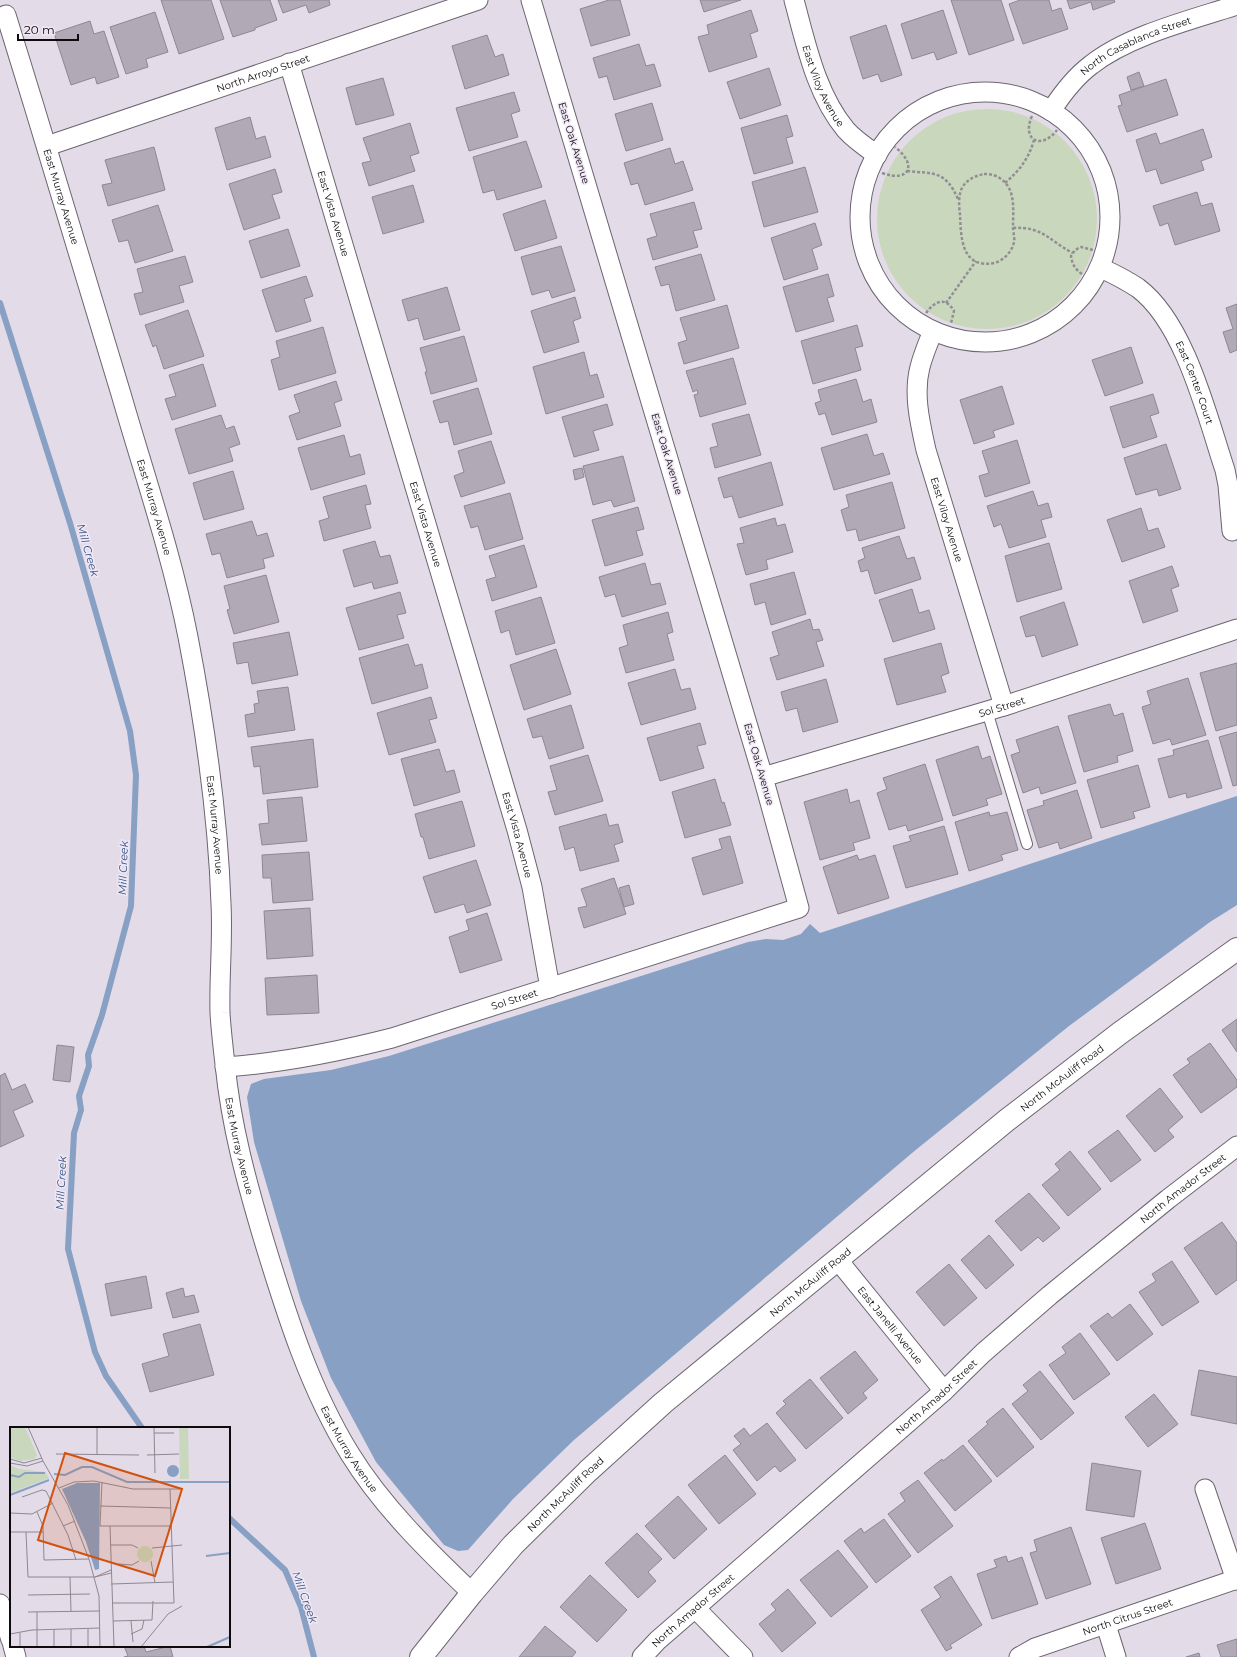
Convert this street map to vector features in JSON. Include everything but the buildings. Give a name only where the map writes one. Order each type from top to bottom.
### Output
[{"type":"street","name":"North Arroyo Street","points":[[47,146],[478,0]]},
{"type":"street","name":"East Oak Avenue","points":[[531,0],[763,777],[799,908]]},
{"type":"street","name":"East Viloy Avenue","points":[[794,0],[812,63],[821,88],[847,130],[877,155]]},
{"type":"street","name":"North Casablanca Street","points":[[1051,111],[1071,84],[1091,65],[1115,49],[1149,35],[1237,5]]},
{"type":"street","name":"East Murray Avenue","points":[[6,15],[47,146],[166,549],[187,632],[204,730],[211,782],[218,851],[221,906],[220,1010],[230,1112],[244,1173],[285,1309],[305,1365],[344,1444],[367,1478],[408,1529],[441,1564],[472,1593]]},
{"type":"street","name":"East Vista Avenue","points":[[289,63],[517,830],[532,887],[550,988]]},
{"type":"street","points":[[972,92],[1013,94],[1051,111],[1078,133],[1098,163],[1109,197],[1110,233],[1100,268],[1078,302],[1046,328],[1008,342],[968,342],[933,331],[896,306],[873,274],[861,236],[862,196],[877,155],[899,126],[933,103],[972,92]]},
{"type":"street","name":"East Center Court","points":[[1100,268],[1116,274],[1139,289],[1158,308],[1178,339],[1190,366],[1225,470],[1228,485],[1232,532]]},
{"type":"street","name":"East Viloy Avenue","points":[[933,331],[920,367],[917,391],[919,420],[996,708]]},
{"type":"street","name":"Sol Street","points":[[763,777],[996,708],[1237,629]]},
{"type":"street","name":"Sol Street","points":[[225,1067],[254,1065],[338,1052],[435,1026],[799,908]]},
{"type":"street","name":"North McAuliff Road","points":[[422,1657],[472,1593],[513,1545],[588,1471],[663,1403],[1013,1115],[1120,1033],[1237,949]]},
{"type":"street","name":"North Amador Street","points":[[642,1657],[658,1640],[944,1391],[983,1353],[1050,1295],[1168,1199],[1237,1146]]},
{"type":"street","name":"East Janelli Avenue","points":[[837,1259],[944,1391]]},
{"type":"street","points":[[1205,1489],[1237,1580]]},
{"type":"street","name":"North Citrus Street","points":[[1019,1657],[1035,1648],[1237,1580]]},
{"type":"street","points":[[0,1604],[10,1637]]},
{"type":"street","points":[[695,1608],[743,1657]]},
{"type":"street","points":[[1106,1625],[1116,1657]]},
{"type":"street","points":[[13,1647],[16,1657]]},
{"type":"lane","points":[[996,708],[1027,844]]},
{"type":"path","points":[[1005,183],[1027,159],[1034,140]]},
{"type":"path","points":[[907,171],[929,172],[941,176],[952,187],[959,201]]},
{"type":"path","points":[[984,174],[994,175],[1002,179],[1012,195],[1014,242],[1010,252],[1003,259],[990,263],[976,261],[969,256],[963,248],[961,240],[959,201],[962,188],[967,181],[975,176],[984,174]]},
{"type":"path","points":[[1013,228],[1028,228],[1036,230],[1073,253]]},
{"type":"path","points":[[946,303],[976,261]]},
{"type":"green space","points":[[976,109],[998,109],[1019,113],[1029,117],[1048,127],[1065,141],[1079,158],[1089,177],[1095,197],[1097,219],[1095,241],[1089,261],[1079,280],[1065,297],[1048,311],[1019,325],[998,329],[976,329],[955,325],[935,316],[917,304],[902,289],[890,271],[881,251],[877,230],[877,208],[881,187],[890,167],[902,149],[917,134],[935,122],[955,113]]},
{"type":"water","points":[[1237,796],[1237,905],[1210,922],[1069,1026],[912,1153],[574,1440],[513,1499],[468,1550],[458,1551],[444,1545],[376,1462],[331,1378],[301,1301],[254,1142],[247,1097],[251,1084],[264,1079],[331,1070],[389,1056],[748,942],[766,939],[783,940],[801,934],[810,924],[820,933]]},
{"type":"waterway","name":"Mill Creek","points":[[0,303],[70,523],[130,731],[136,775],[131,906],[102,1015],[88,1055],[89,1066],[79,1096],[81,1110],[74,1133],[68,1249],[95,1352],[106,1376],[141,1427]]},
{"type":"waterway","name":"Mill Creek","points":[[230,1519],[285,1570],[301,1607],[314,1657]]}]
